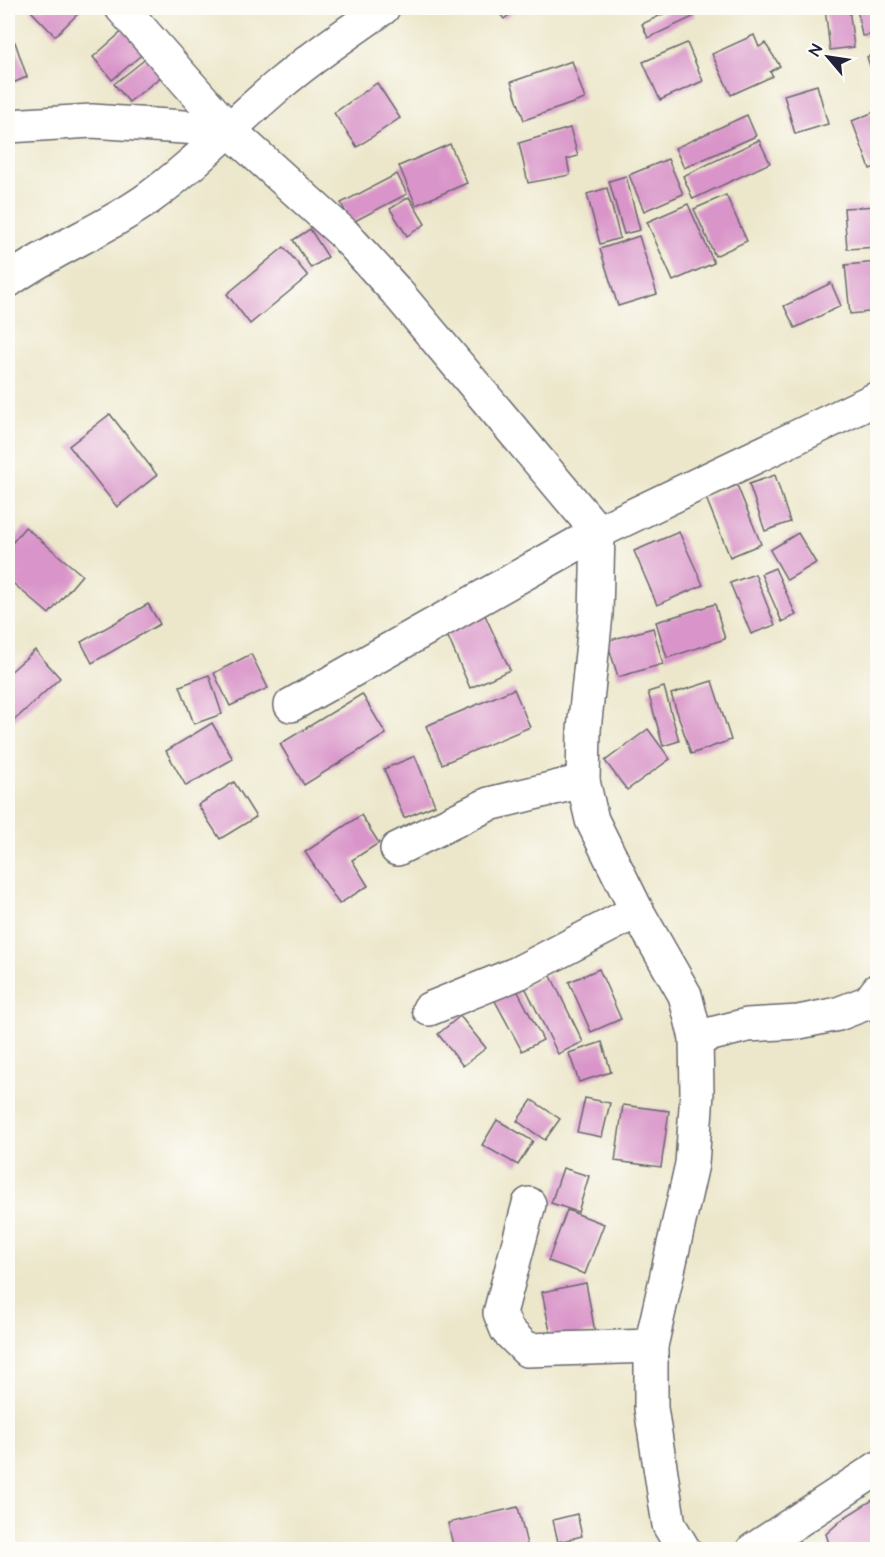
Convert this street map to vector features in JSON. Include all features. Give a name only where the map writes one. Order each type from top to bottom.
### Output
[{"type":"street","points":[[122,8],[229,130],[343,233],[395,290],[598,532],[596,614],[584,730],[583,781],[592,820],[637,911],[685,995],[696,1038],[698,1093],[692,1164],[651,1346],[651,1408],[669,1526],[684,1550]]},
{"type":"street","points":[[8,281],[26,268],[96,231],[149,198],[282,83],[383,8]]},
{"type":"street","points":[[8,126],[92,121],[229,130]]},
{"type":"street","points":[[291,705],[598,532],[878,398]]},
{"type":"street","points":[[397,849],[489,804],[583,781]]},
{"type":"street","points":[[429,1009],[518,972],[637,911]]},
{"type":"street","points":[[696,1038],[747,1025],[799,1022],[838,1014],[869,1002],[878,990]]},
{"type":"street","points":[[529,1204],[500,1313],[507,1330],[527,1350],[651,1346]]},
{"type":"street","points":[[753,1550],[878,1468]]},
{"type":"building","points":[[35,8],[84,8],[55,36],[31,11]]},
{"type":"building","points":[[495,8],[518,8],[504,19]]},
{"type":"building","points":[[676,8],[691,8],[695,16],[648,38],[642,24]]},
{"type":"building","points":[[825,8],[849,8],[854,47],[830,50]]},
{"type":"building","points":[[857,8],[874,8],[878,34],[862,36]]},
{"type":"building","points":[[126,28],[146,51],[112,80],[93,57]]},
{"type":"building","points":[[754,35],[759,47],[765,43],[780,66],[770,72],[773,76],[731,95],[712,54]]},
{"type":"building","points":[[15,42],[27,77],[8,85],[8,45]]},
{"type":"building","points":[[687,43],[703,81],[660,100],[643,62]]},
{"type":"building","points":[[153,53],[167,72],[129,102],[114,84]]},
{"type":"building","points":[[878,53],[878,87],[877,87],[867,57]]},
{"type":"building","points":[[572,61],[585,99],[524,120],[511,82]]},
{"type":"building","points":[[377,83],[400,118],[357,147],[334,113]]},
{"type":"building","points":[[817,85],[828,124],[795,134],[784,95]]},
{"type":"building","points":[[874,112],[878,121],[878,166],[870,169],[852,121]]},
{"type":"building","points":[[747,115],[756,136],[684,168],[675,148]]},
{"type":"building","points":[[570,128],[578,156],[567,159],[570,175],[528,183],[519,143]]},
{"type":"building","points":[[759,140],[770,163],[693,199],[683,176]]},
{"type":"building","points":[[450,144],[467,183],[416,205],[399,166]]},
{"type":"building","points":[[668,159],[683,194],[644,211],[629,175]]},
{"type":"building","points":[[397,174],[407,194],[351,223],[341,203]]},
{"type":"building","points":[[626,176],[640,230],[624,234],[609,181]]},
{"type":"building","points":[[607,188],[620,238],[600,244],[587,194]]},
{"type":"building","points":[[726,195],[747,241],[715,256],[694,209]]},
{"type":"building","points":[[409,197],[425,224],[407,236],[390,209]]},
{"type":"building","points":[[688,204],[714,263],[673,281],[647,222]]},
{"type":"building","points":[[878,206],[878,247],[847,249],[844,208]]},
{"type":"building","points":[[310,229],[328,257],[311,268],[293,240]]},
{"type":"building","points":[[639,236],[657,294],[618,306],[600,249]]},
{"type":"building","points":[[284,247],[308,276],[250,324],[227,294]]},
{"type":"building","points":[[878,262],[878,311],[850,314],[845,265]]},
{"type":"building","points":[[831,283],[841,306],[795,328],[784,306]]},
{"type":"building","points":[[110,414],[157,475],[117,507],[69,446]]},
{"type":"building","points":[[775,475],[790,522],[765,531],[749,484]]},
{"type":"building","points":[[737,485],[761,544],[730,557],[706,498]]},
{"type":"building","points":[[25,527],[82,575],[49,614],[8,579],[8,548]]},
{"type":"building","points":[[679,532],[703,585],[657,605],[634,551]]},
{"type":"building","points":[[798,533],[816,563],[787,580],[770,550]]},
{"type":"building","points":[[775,568],[796,615],[782,622],[761,574]]},
{"type":"building","points":[[755,574],[775,625],[751,634],[730,583]]},
{"type":"building","points":[[148,604],[160,624],[92,663],[81,642]]},
{"type":"building","points":[[715,604],[725,639],[667,658],[656,622]]},
{"type":"building","points":[[484,613],[510,670],[470,688],[445,630]]},
{"type":"building","points":[[653,628],[663,664],[618,677],[607,641]]},
{"type":"building","points":[[35,650],[60,678],[8,726],[8,674]]},
{"type":"building","points":[[251,654],[268,688],[230,706],[214,673]]},
{"type":"building","points":[[209,675],[222,714],[194,724],[180,686]]},
{"type":"building","points":[[712,681],[731,740],[691,754],[671,694]]},
{"type":"building","points":[[664,687],[679,741],[663,746],[648,692]]},
{"type":"building","points":[[514,689],[530,727],[442,764],[426,726]]},
{"type":"building","points":[[362,694],[386,734],[304,785],[280,744]]},
{"type":"building","points":[[212,723],[233,759],[186,786],[166,751]]},
{"type":"building","points":[[648,729],[670,759],[627,790],[605,761]]},
{"type":"building","points":[[415,756],[435,805],[404,818],[384,769]]},
{"type":"building","points":[[234,782],[256,817],[220,839],[198,805]]},
{"type":"building","points":[[361,815],[379,843],[352,860],[368,886],[339,904],[305,852]]},
{"type":"building","points":[[599,969],[621,1019],[591,1032],[569,982]]},
{"type":"building","points":[[550,974],[583,1042],[558,1054],[525,987]]},
{"type":"building","points":[[516,988],[543,1040],[522,1051],[494,999]]},
{"type":"building","points":[[460,1016],[486,1048],[463,1066],[438,1034]]},
{"type":"building","points":[[602,1042],[611,1072],[579,1082],[569,1053]]},
{"type":"building","points":[[585,1098],[610,1103],[602,1137],[577,1132]]},
{"type":"building","points":[[532,1100],[560,1119],[545,1140],[517,1121]]},
{"type":"building","points":[[623,1105],[669,1111],[661,1167],[615,1161]]},
{"type":"building","points":[[497,1120],[533,1141],[518,1165],[482,1145]]},
{"type":"building","points":[[563,1168],[589,1176],[578,1212],[551,1203]]},
{"type":"building","points":[[567,1210],[604,1224],[585,1274],[548,1261]]},
{"type":"building","points":[[586,1283],[595,1332],[552,1341],[542,1292]]},
{"type":"building","points":[[874,1499],[878,1509],[878,1550],[831,1550],[826,1534],[845,1517]]},
{"type":"building","points":[[518,1507],[528,1549],[454,1550],[448,1523]]},
{"type":"building","points":[[577,1514],[582,1536],[558,1542],[553,1520]]}]
